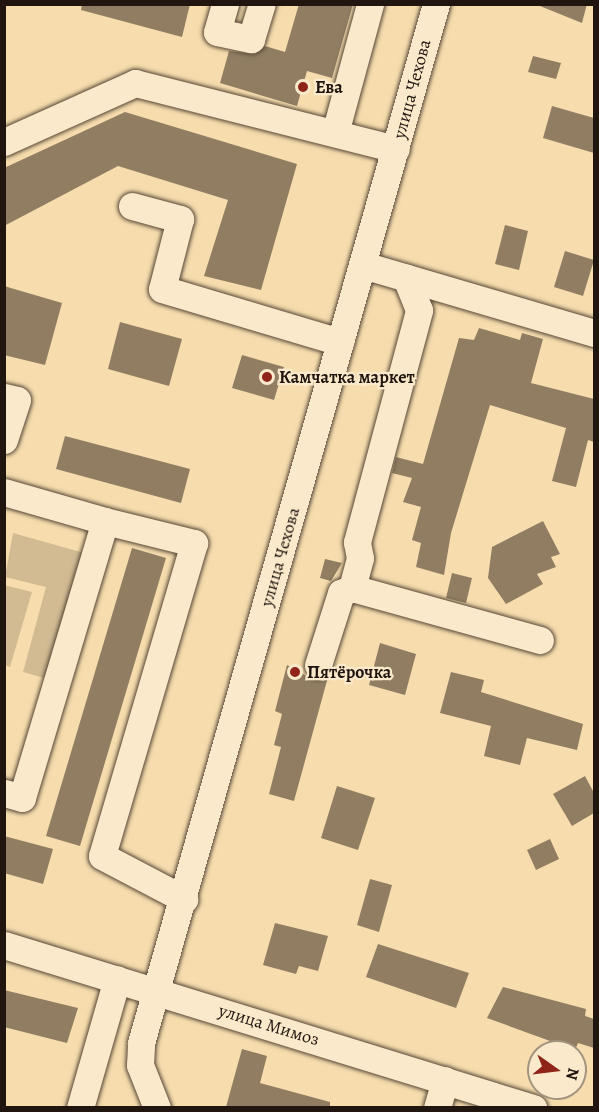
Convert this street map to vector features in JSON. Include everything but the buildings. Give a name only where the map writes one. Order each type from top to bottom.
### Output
[{"type":"street","points":[[225,4],[217,32],[251,39],[262,4]]},
{"type":"street","points":[[335,133],[370,4]]},
{"type":"street","name":"улица Чехова","points":[[157,1107],[140,1065],[157,990],[436,4]]},
{"type":"street","points":[[4,142],[135,83],[396,149]]},
{"type":"street","points":[[132,206],[180,219],[162,289],[340,342]]},
{"type":"street","points":[[363,265],[594,333]]},
{"type":"street","points":[[352,588],[360,558],[357,542],[419,310],[406,278]]},
{"type":"street","points":[[4,397],[17,400],[4,440]]},
{"type":"street","points":[[5,493],[194,543],[102,856],[184,898]]},
{"type":"street","points":[[4,793],[22,798],[105,521]]},
{"type":"street","points":[[318,665],[341,593],[352,588],[540,640]]},
{"type":"street","name":"улица Мимоз","points":[[4,945],[533,1107]]},
{"type":"street","points":[[80,1107],[117,979]]},
{"type":"street","points":[[437,1107],[445,1080]]},
{"type":"shaded area","points":[[13,533],[84,553],[48,679],[23,672],[46,587],[5,577]]},
{"type":"shaded area","points":[[4,585],[32,592],[10,667],[5,665]]},
{"type":"place","name":"Ева","points":[[303,87]]},
{"type":"place","name":"Камчатка маркет","points":[[267,377]]},
{"type":"place","name":"Пятёрочка","points":[[295,672]]}]
